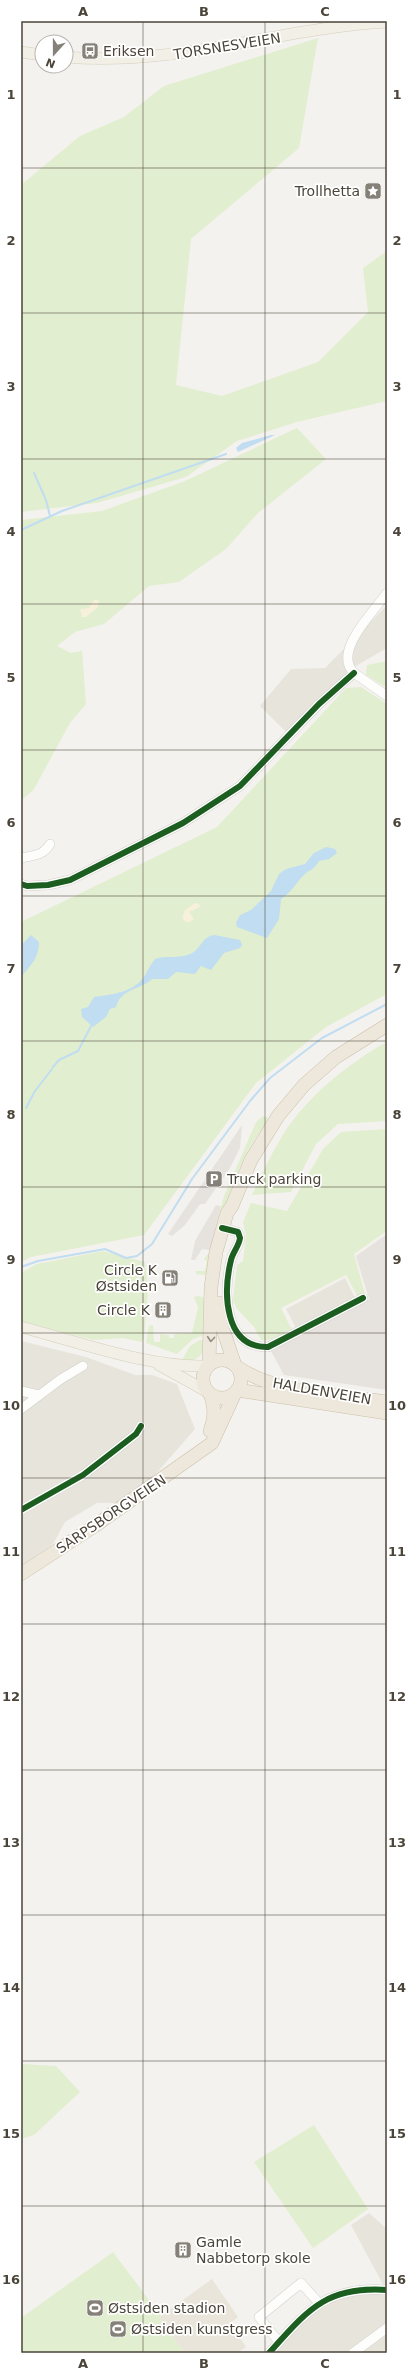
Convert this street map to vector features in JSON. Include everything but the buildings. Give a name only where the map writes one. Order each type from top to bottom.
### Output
[{"type":"highway","points":[[199,1452],[214,1418],[215,1407],[203,1379],[208,1366],[212,1272],[232,1206],[246,1169],[262,1139],[304,1085],[345,1050],[387,1025]]},
{"type":"highway","points":[[209,1393],[223,1398],[236,1391],[240,1380],[220,1321],[219,1306],[225,1228]]},
{"type":"highway","points":[[208,1366],[222,1360],[236,1366]]},
{"type":"highway","name":"HALDENVEIEN","points":[[236,1366],[253,1377],[284,1386],[387,1402]]},
{"type":"highway","name":"HALDENVEIEN","points":[[236,1391],[387,1412]]},
{"type":"highway","name":"SARPSBORGVEIEN","points":[[21,1574],[96,1525],[212,1443],[236,1391]]},
{"type":"main road","name":"TORSNESVEIEN","points":[[74,57],[154,57],[338,27],[387,22]]},
{"type":"main road","points":[[21,52],[34,54]]},
{"type":"main road","points":[[21,1327],[149,1360],[190,1366],[208,1366]]},
{"type":"main road","points":[[149,1360],[209,1393]]},
{"type":"street","points":[[387,593],[349,648],[348,664],[354,673],[387,696]]},
{"type":"street","points":[[21,884],[27,886],[48,885],[70,880],[183,823],[240,786],[318,704],[354,673]]},
{"type":"street","points":[[21,858],[39,855],[46,851],[50,844]]},
{"type":"street","points":[[225,1228],[238,1232],[240,1238],[230,1261],[228,1303],[230,1318],[235,1330],[247,1344],[255,1347],[268,1347],[363,1298]]},
{"type":"street","points":[[21,1409],[83,1366]]},
{"type":"street","points":[[21,1390],[40,1395]]},
{"type":"street","points":[[21,1510],[83,1475],[136,1434],[141,1426]]},
{"type":"street","points":[[279,2342],[259,2317],[301,2283],[306,2286],[320,2303]]},
{"type":"street","points":[[269,2353],[300,2318],[320,2303],[342,2294],[371,2289],[387,2290]]},
{"type":"street","points":[[353,2353],[387,2328]]},
{"type":"shaded area","points":[[387,605],[387,648],[354,667],[286,732],[260,706],[291,669],[325,668]]},
{"type":"shaded area","name":"Truck parking","points":[[242,1125],[240,1148],[230,1168],[205,1204],[200,1204],[185,1225],[172,1236],[168,1234]]},
{"type":"shaded area","name":"Truck parking","points":[[216,1205],[221,1206],[210,1250],[202,1249],[195,1260],[191,1260],[195,1241]]},
{"type":"shaded area","points":[[387,1234],[387,1390],[284,1375],[271,1351],[369,1299],[356,1256]]},
{"type":"shaded area","points":[[345,1278],[355,1298],[296,1328],[286,1309]]},
{"type":"shaded area","points":[[21,1341],[86,1357],[135,1375],[152,1375],[177,1384],[195,1429],[154,1476],[117,1503],[97,1503],[65,1522],[53,1544],[21,1566]]},
{"type":"shaded area","points":[[369,2213],[387,2229],[387,2353],[271,2353],[302,2321],[336,2299],[386,2290],[351,2225]]},
{"type":"shaded area","points":[[212,2279],[238,2317],[230,2323],[246,2347],[237,2353],[185,2353],[160,2320],[161,2316]]},
{"type":"green space","points":[[318,38],[299,148],[191,239],[176,385],[222,396],[318,362],[368,312],[363,268],[387,251],[387,401],[297,422],[237,441],[186,477],[97,503],[21,512],[21,185],[80,136],[124,117],[164,86]]},
{"type":"green space","points":[[297,428],[326,459],[258,513],[226,549],[179,582],[149,586],[104,624],[75,632],[57,646],[71,653],[82,651],[86,704],[70,723],[34,789],[21,801],[21,520],[102,511],[185,481]]},
{"type":"green space","points":[[387,661],[387,688],[366,675],[367,665]]},
{"type":"green space","points":[[361,687],[387,704],[387,994],[326,1027],[256,1083],[144,1235],[31,1257],[21,1262],[21,922],[217,827],[346,688]]},
{"type":"green space","points":[[387,1042],[387,1121],[338,1124],[316,1144],[291,1192],[252,1195],[277,1145],[291,1124],[314,1096],[342,1071]]},
{"type":"green space","points":[[263,1116],[267,1117],[268,1121],[256,1137],[237,1174],[218,1232],[209,1272],[205,1275],[196,1274],[196,1271],[205,1271],[207,1261],[204,1259],[210,1251],[224,1196],[256,1122]]},
{"type":"green space","points":[[387,1129],[387,1231],[354,1254],[365,1294],[358,1297],[346,1275],[281,1308],[292,1330],[269,1340],[261,1340],[254,1327],[237,1309],[233,1301],[237,1265],[243,1261],[246,1236],[243,1222],[251,1203],[287,1211],[323,1149],[341,1132]]},
{"type":"green space","points":[[103,1251],[145,1262],[148,1291],[144,1338],[142,1342],[123,1338],[94,1340],[21,1322],[21,1273],[37,1264]]},
{"type":"green space","points":[[194,1297],[203,1297],[206,1302],[208,1334],[193,1339],[177,1354],[146,1343],[149,1326],[153,1325],[154,1342],[160,1342],[160,1334],[169,1335],[169,1338],[174,1338],[174,1334],[192,1333],[198,1307]]},
{"type":"green space","points":[[200,1340],[206,1340],[203,1351],[199,1357],[181,1362],[190,1346]]},
{"type":"green space","points":[[21,2064],[56,2066],[80,2092],[34,2135],[21,2139]]},
{"type":"green space","points":[[314,2125],[368,2209],[313,2248],[254,2162]]},
{"type":"green space","name":"Østsiden kunstgress","points":[[113,2252],[161,2316],[160,2320],[185,2353],[21,2353],[21,2318]]},
{"type":"sand","points":[[94,600],[99,600],[98,607],[86,617],[82,617],[80,609],[89,608]]},
{"type":"sand","points":[[195,903],[199,904],[200,907],[189,912],[194,919],[190,922],[186,922],[182,918],[185,910]]},
{"type":"water","points":[[275,435],[238,452],[236,448],[242,443]]},
{"type":"water","points":[[326,847],[335,849],[337,853],[329,859],[319,861],[315,867],[305,874],[281,899],[279,919],[267,938],[237,927],[236,923],[240,915],[251,910],[271,891],[279,874],[286,869],[305,864],[314,853]]},
{"type":"water","points":[[31,935],[39,942],[38,953],[34,961],[21,977],[21,945]]},
{"type":"water","points":[[214,935],[240,940],[242,945],[240,948],[224,953],[211,970],[201,966],[195,974],[176,972],[168,979],[152,979],[148,983],[122,996],[116,1007],[110,1009],[106,1017],[93,1027],[82,1017],[81,1009],[88,1007],[94,997],[122,992],[135,986],[145,975],[155,959],[190,954],[197,950],[206,938]]},
{"type":"waterway","points":[[21,530],[62,511],[226,454]]},
{"type":"waterway","points":[[34,473],[46,500],[50,516]]},
{"type":"waterway","points":[[21,1267],[38,1261],[105,1249],[126,1258],[137,1256],[152,1244],[192,1179],[250,1101],[270,1078],[322,1038],[387,1004]]},
{"type":"waterway","points":[[53,1067],[59,1060],[78,1051],[91,1026]]},
{"type":"waterway","points":[[26,1108],[35,1091],[52,1069]]},
{"type":"cycle path","points":[[21,884],[27,886],[48,885],[70,880],[183,823],[240,786],[319,704],[354,673]]},
{"type":"cycle path","points":[[222,1228],[238,1232],[240,1238],[232,1257],[228,1273],[228,1302],[230,1316],[235,1329],[243,1338],[253,1345],[268,1347],[363,1298]]},
{"type":"cycle path","points":[[21,1510],[83,1475],[136,1434],[141,1426]]},
{"type":"cycle path","points":[[269,2353],[307,2314],[319,2304],[332,2297],[348,2292],[387,2290]]},
{"type":"place","name":"Eriksen","points":[[90,51]]},
{"type":"place","name":"Trollhetta","points":[[373,191]]},
{"type":"place","name":"Truck parking","points":[[214,1179]]},
{"type":"place","name":"Circle K Østsiden","points":[[170,1278]]},
{"type":"place","name":"Circle K","points":[[163,1310]]},
{"type":"place","name":"Gamle Nabbetorp skole","points":[[183,2250]]},
{"type":"place","name":"Østsiden stadion","points":[[95,2308]]},
{"type":"place","name":"Østsiden kunstgress","points":[[118,2329]]}]
